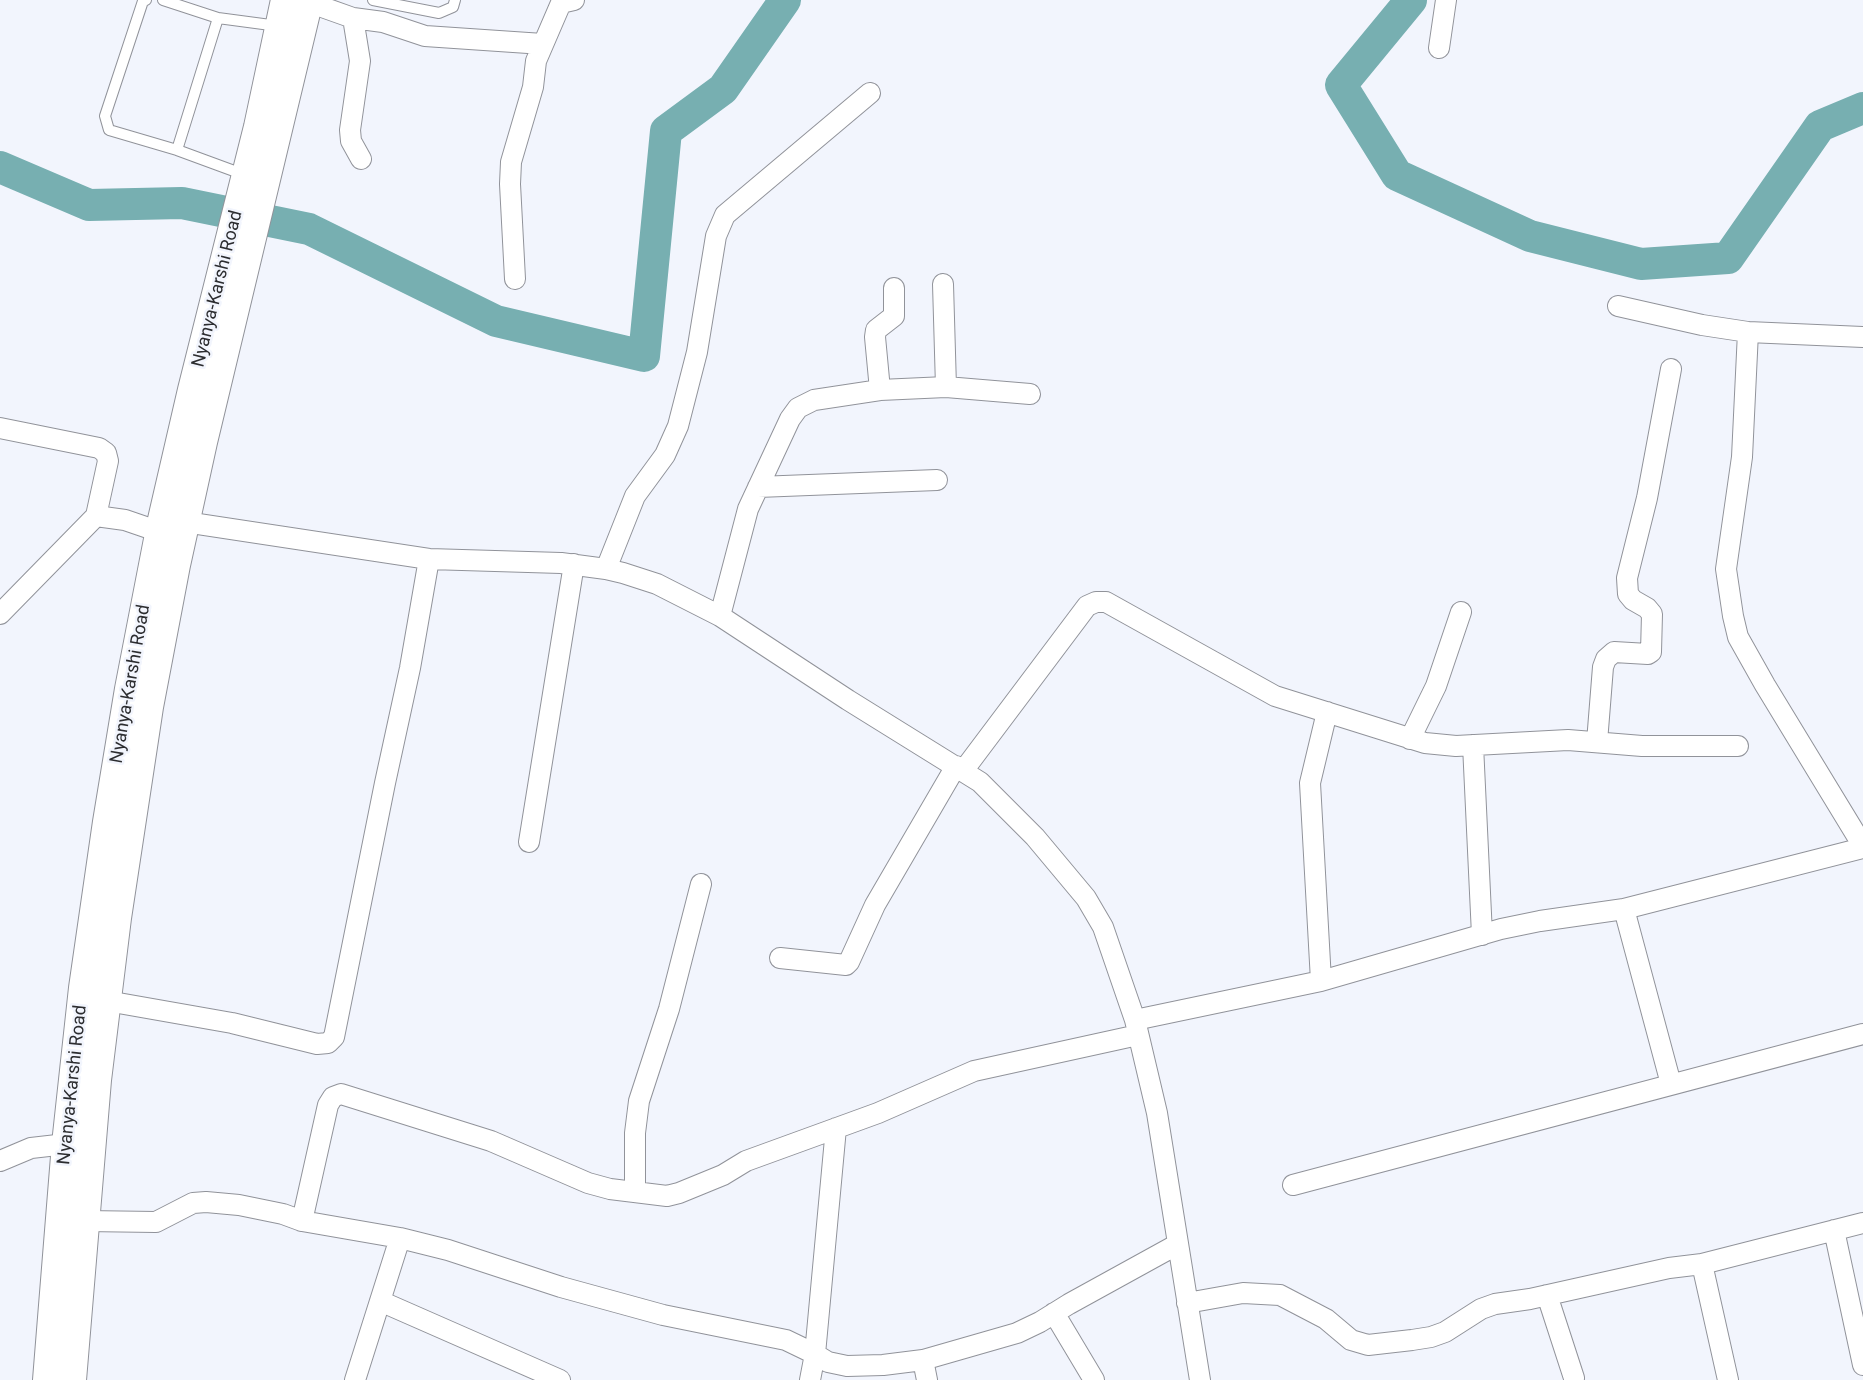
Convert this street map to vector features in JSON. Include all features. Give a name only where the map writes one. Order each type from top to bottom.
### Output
[{"type":"main road","name":"Nyanya-Karshi Road","points":[[72,1380],[97,1080],[117,918],[149,707],[185,522],[272,153],[289,5]]},
{"type":"main road","name":"Nyanya-Karshi Road","points":[[47,1380],[66,1144],[84,988],[107,822],[129,689],[160,532],[192,390],[289,5]]},
{"type":"street","points":[[515,279],[510,184],[511,162],[533,87],[536,62],[543,44],[561,3],[574,0]]},
{"type":"street","points":[[1439,48],[1446,0]]},
{"type":"street","points":[[289,5],[383,22],[426,36],[543,44]]},
{"type":"street","points":[[353,18],[360,61],[350,141],[361,159]]},
{"type":"street","points":[[606,569],[635,496],[665,455],[678,426],[697,352],[716,236],[725,215],[870,93]]},
{"type":"street","points":[[943,284],[946,387]]},
{"type":"street","points":[[880,390],[875,337],[876,330],[894,316],[894,288]]},
{"type":"street","points":[[1618,306],[1702,325],[1748,332],[1863,337]]},
{"type":"street","points":[[302,1221],[328,1105],[333,1097],[341,1094],[491,1141],[588,1182],[610,1189],[667,1196],[679,1194],[723,1176],[746,1161],[878,1113],[974,1071],[1137,1027],[1321,981],[1482,935],[1540,921],[1624,909],[1863,847],[1765,685],[1738,637],[1733,616],[1726,569],[1742,457],[1748,332]]},
{"type":"street","points":[[1597,742],[1603,667],[1606,659],[1614,652],[1648,654],[1651,652],[1652,614],[1628,594],[1627,578],[1647,498],[1671,369]]},
{"type":"street","points":[[720,616],[748,509],[790,419],[798,408],[814,400],[880,390],[946,387],[1030,394]]},
{"type":"street","points":[[0,428],[99,448],[106,453],[108,461],[96,516],[0,614]]},
{"type":"street","points":[[758,487],[937,480]]},
{"type":"street","points":[[96,516],[125,520],[160,532]]},
{"type":"street","points":[[185,522],[429,559],[574,564],[606,569],[657,584],[720,616],[848,700],[980,782],[1035,837],[1086,898],[1103,927],[1137,1027],[1157,1113],[1200,1380]]},
{"type":"street","points":[[107,1001],[232,1022],[317,1044],[328,1043],[334,1037],[410,668],[429,559]]},
{"type":"street","points":[[529,842],[574,564]]},
{"type":"street","points":[[780,958],[846,964],[849,962],[875,905],[960,769],[1087,606],[1096,602],[1106,602],[1275,696],[1425,743],[1456,746],[1568,740],[1642,746],[1738,746]]},
{"type":"street","points":[[1410,738],[1436,686],[1461,612]]},
{"type":"street","points":[[1321,981],[1310,783],[1327,712]]},
{"type":"street","points":[[1473,745],[1482,935]]},
{"type":"street","points":[[635,1192],[635,1132],[639,1101],[669,1009],[701,884]]},
{"type":"street","points":[[1624,909],[1671,1084]]},
{"type":"street","points":[[1293,1185],[1863,1034]]},
{"type":"street","points":[[810,1380],[815,1354],[836,1128]]},
{"type":"street","points":[[0,1161],[30,1148],[66,1144]]},
{"type":"street","points":[[85,1221],[156,1222],[193,1203],[206,1202],[248,1206],[302,1221],[400,1238],[448,1250],[561,1287],[663,1315],[786,1340],[828,1362],[847,1366],[883,1365],[923,1360],[1017,1332],[1040,1322],[1178,1244]]},
{"type":"street","points":[[1187,1303],[1242,1294],[1280,1295],[1326,1319],[1351,1340],[1368,1345],[1431,1337],[1446,1332],[1481,1309],[1496,1304],[1547,1295],[1669,1268],[1702,1264],[1863,1223]]},
{"type":"street","points":[[1834,1230],[1863,1365]]},
{"type":"street","points":[[355,1380],[400,1238]]},
{"type":"street","points":[[1702,1264],[1728,1380]]},
{"type":"street","points":[[1547,1295],[1574,1378]]},
{"type":"street","points":[[380,1302],[560,1380]]},
{"type":"street","points":[[1054,1313],[1094,1380]]},
{"type":"street","points":[[923,1360],[927,1380]]},
{"type":"street","points":[[1860,1380],[1863,1370]]},
{"type":"lane","points":[[146,0],[143,2],[105,116],[109,130],[177,150],[246,175]]},
{"type":"lane","points":[[163,0],[218,18],[289,5]]},
{"type":"lane","points":[[373,0],[439,13],[453,7],[455,0]]},
{"type":"lane","points":[[177,150],[218,18]]},
{"type":"waterway","points":[[0,167],[89,205],[182,203],[309,229],[496,321],[644,356],[666,131],[723,89],[785,0]]},
{"type":"waterway","points":[[1411,0],[1341,85],[1397,175],[1530,236],[1641,264],[1728,258],[1820,126],[1863,108]]}]
